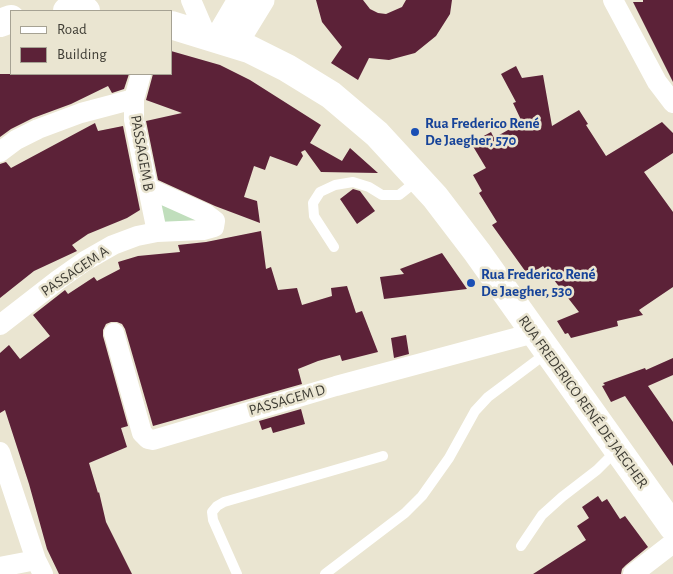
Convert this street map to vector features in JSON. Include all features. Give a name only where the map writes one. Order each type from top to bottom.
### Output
[{"type":"main road","name":"RUA FREDERICO RENÉ DE JAEGHER","points":[[172,26],[249,49],[287,68],[330,95],[378,134],[435,197],[477,252],[673,527]]},
{"type":"street","points":[[191,0],[220,39]]},
{"type":"street","points":[[220,39],[240,0]]},
{"type":"street","points":[[220,39],[262,0]]},
{"type":"street","points":[[613,0],[657,82],[673,103]]},
{"type":"street","name":"PASSAGEM B","points":[[141,75],[134,99],[134,120],[157,232]]},
{"type":"street","points":[[0,152],[16,140],[38,129],[81,113],[134,99]]},
{"type":"street","name":"PASSAGEM A","points":[[0,325],[51,286],[92,257],[113,245],[137,236],[157,232],[203,230],[214,227],[215,221],[206,214],[148,188]]},
{"type":"street","name":"PASSAGEM D","points":[[114,332],[142,433],[148,439],[153,440],[336,386],[541,342]]},
{"type":"street","points":[[0,567],[40,567],[1,457]]},
{"type":"street","points":[[633,574],[673,543]]},
{"type":"lane","points":[[334,247],[314,216],[313,203],[320,192],[353,182],[382,195],[399,196],[419,179]]},
{"type":"lane","points":[[325,574],[417,502],[449,458],[474,411],[541,342]]},
{"type":"lane","points":[[521,546],[542,515],[597,470],[618,450]]},
{"type":"lane","points":[[236,574],[213,520],[212,512],[216,506],[224,502],[383,456]]},
{"type":"green space","points":[[160,204],[198,220],[165,223]]},
{"type":"building","points":[[316,0],[363,0],[370,9],[386,14],[402,7],[406,0],[452,0],[450,14],[436,36],[415,53],[389,60],[369,58],[358,80],[331,63],[342,47],[322,22]]},
{"type":"building","points":[[643,0],[673,0],[673,82],[633,2],[643,2]]},
{"type":"building","points":[[172,51],[220,65],[250,80],[321,125],[310,143],[342,161],[350,148],[378,173],[321,172],[305,150],[301,152],[303,156],[297,166],[270,156],[265,170],[254,166],[244,197],[257,201],[260,223],[215,206],[158,180],[146,121],[182,113],[146,100],[153,75],[172,75]]},
{"type":"building","points":[[516,66],[522,78],[543,75],[552,126],[579,110],[588,124],[586,125],[606,156],[662,122],[673,133],[673,153],[644,172],[673,212],[673,287],[639,310],[643,315],[617,321],[618,326],[571,338],[568,333],[565,334],[557,321],[579,312],[543,266],[528,275],[492,225],[497,222],[479,193],[482,191],[473,175],[486,168],[471,143],[491,132],[494,138],[522,122],[513,103],[516,102],[501,74]]},
{"type":"building","points":[[0,74],[129,75],[124,89],[112,93],[108,86],[71,104],[33,118],[0,137]]},
{"type":"building","points":[[95,123],[98,131],[123,126],[140,210],[127,218],[88,234],[72,245],[77,251],[34,271],[0,298],[0,164],[6,162],[11,168]]},
{"type":"building","points":[[353,189],[360,191],[375,211],[357,224],[340,199]]},
{"type":"building","points":[[261,231],[266,269],[271,267],[278,290],[297,288],[302,305],[332,296],[331,288],[347,286],[356,313],[362,311],[378,352],[342,361],[340,355],[318,361],[298,369],[302,384],[153,426],[125,329],[122,324],[117,322],[106,324],[103,336],[128,426],[121,428],[127,447],[89,463],[99,492],[106,522],[132,574],[59,574],[47,549],[29,484],[5,410],[0,413],[0,353],[9,345],[20,359],[50,336],[33,315],[65,290],[68,294],[94,277],[97,281],[120,269],[118,262],[138,256],[180,252],[178,245],[206,242]]},
{"type":"building","points":[[442,253],[467,289],[384,299],[380,277],[404,274],[400,269]]},
{"type":"building","points":[[406,335],[409,354],[394,358],[391,338]]},
{"type":"building","points":[[673,358],[673,375],[648,386],[673,422],[673,466],[625,396],[611,402],[602,386],[605,385],[603,383],[645,368],[646,370]]},
{"type":"building","points":[[301,409],[305,424],[273,433],[271,427],[262,430],[259,421]]},
{"type":"building","points":[[598,496],[602,502],[607,499],[620,519],[625,516],[648,547],[622,569],[621,574],[533,574],[586,540],[577,526],[589,518],[582,507]]},
{"type":"place","name":"Rua Frederico René De Jaegher, 570","points":[[415,132]]},
{"type":"place","name":"Rua Frederico René De Jaegher, 530","points":[[471,283]]}]
